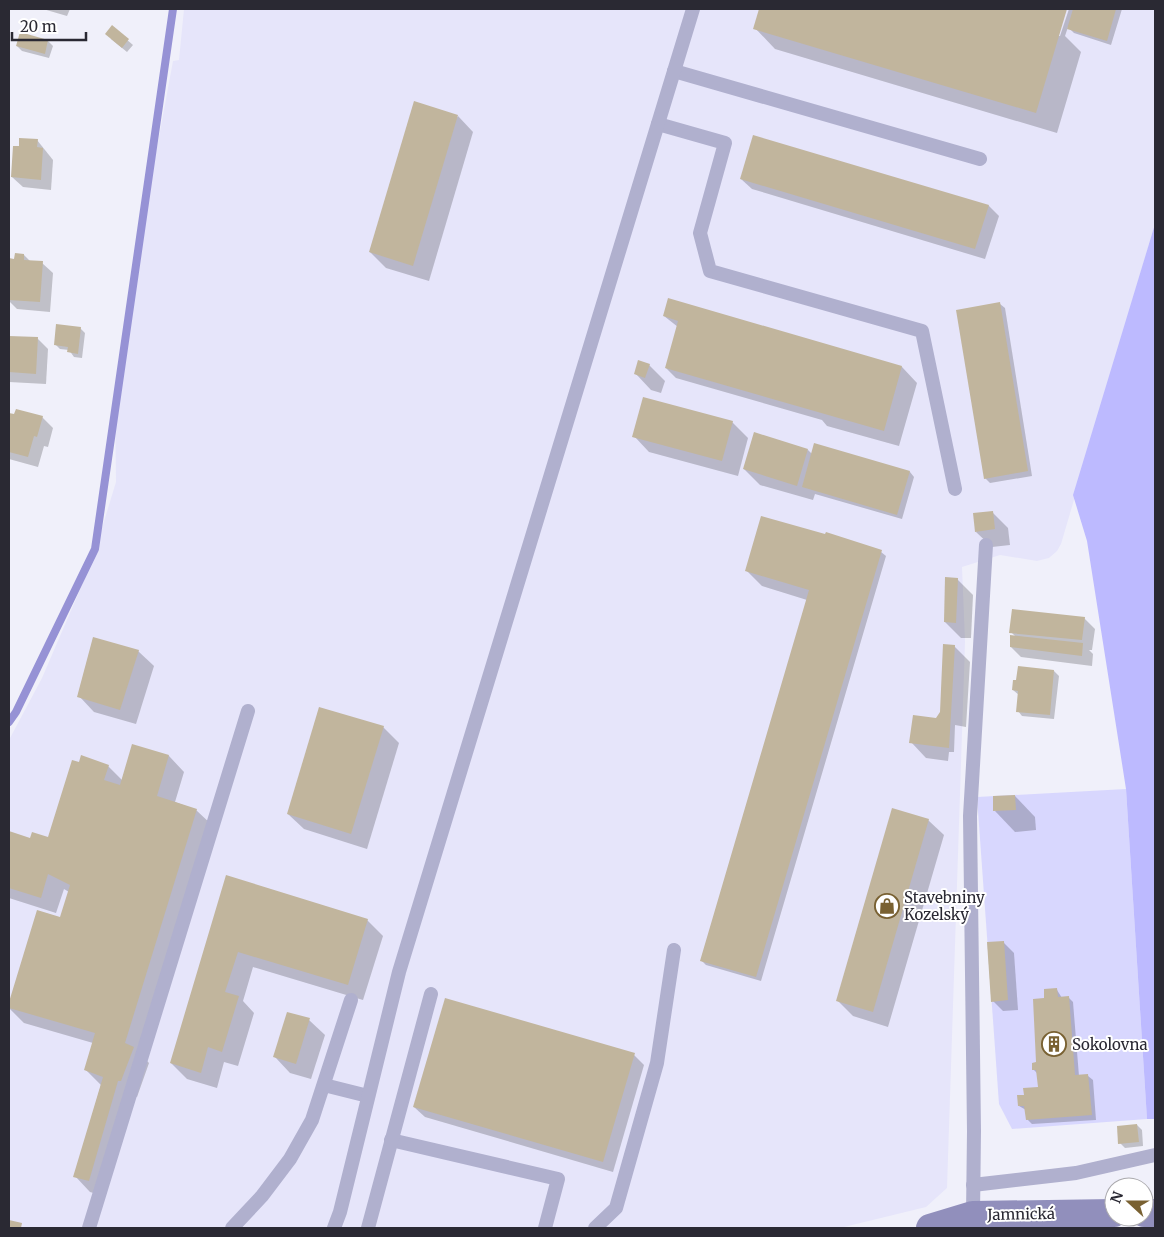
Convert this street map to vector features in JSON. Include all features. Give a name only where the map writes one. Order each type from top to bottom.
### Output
[{"type":"main road","name":"Jamnická","points":[[930,1228],[973,1215],[1104,1213]]},
{"type":"lane","points":[[334,1228],[340,1212],[399,972],[693,9]]},
{"type":"lane","points":[[674,71],[980,159]]},
{"type":"lane","points":[[658,124],[725,143],[700,233],[710,271],[922,332],[954,489]]},
{"type":"lane","points":[[973,1215],[970,816],[986,545]]},
{"type":"lane","points":[[89,1228],[248,711]]},
{"type":"lane","points":[[595,1228],[616,1208],[657,1063],[674,950]]},
{"type":"lane","points":[[368,1228],[431,994]]},
{"type":"lane","points":[[232,1228],[262,1196],[290,1158],[312,1120],[352,1000]]},
{"type":"lane","points":[[324,1085],[368,1096]]},
{"type":"lane","points":[[391,1140],[558,1179],[544,1228]]},
{"type":"lane","points":[[973,1185],[1076,1173],[1155,1155]]},
{"type":"shaded area","points":[[184,9],[1155,9],[1155,224],[1061,544],[1057,551],[1049,558],[1037,561],[1000,555],[962,567],[965,642],[947,1188],[926,1207],[840,1228],[9,1228],[9,740],[42,678],[91,564],[116,482],[115,400],[125,320],[173,61],[179,60]]},
{"type":"shaded area","points":[[1155,224],[1155,1119],[1147,1119],[1126,789],[1087,541],[1073,495]]},
{"type":"shaded area","points":[[1126,789],[1147,1119],[1012,1129],[999,1104],[977,797]]},
{"type":"building","points":[[759,9],[1067,9],[1036,113],[753,29]]},
{"type":"building","points":[[1073,9],[1116,9],[1107,41],[1067,29]]},
{"type":"building","points":[[112,25],[129,39],[122,48],[105,34]]},
{"type":"building","points":[[20,32],[48,40],[45,54],[16,46]]},
{"type":"building","points":[[414,101],[458,115],[413,266],[369,252]]},
{"type":"building","points":[[753,135],[989,205],[975,249],[740,179]]},
{"type":"building","points":[[19,138],[38,139],[37,147],[43,148],[41,180],[11,177],[13,146],[19,146]]},
{"type":"building","points":[[15,253],[24,254],[24,260],[43,261],[40,302],[9,300],[9,258],[14,259]]},
{"type":"building","points":[[668,298],[902,366],[884,431],[665,368],[678,321],[663,316]]},
{"type":"building","points":[[1000,302],[1028,471],[984,479],[956,310]]},
{"type":"building","points":[[56,324],[81,327],[78,354],[67,352],[68,347],[54,345]]},
{"type":"building","points":[[9,336],[38,337],[36,374],[9,372]]},
{"type":"building","points":[[638,360],[650,364],[645,378],[634,374]]},
{"type":"building","points":[[643,397],[733,421],[722,461],[632,437]]},
{"type":"building","points":[[16,409],[43,416],[37,437],[34,436],[28,457],[9,452],[9,413],[14,414]]},
{"type":"building","points":[[754,432],[808,449],[797,486],[743,469]]},
{"type":"building","points":[[814,443],[910,471],[897,515],[802,487]]},
{"type":"building","points":[[993,511],[995,529],[975,532],[973,513]]},
{"type":"building","points":[[761,516],[825,534],[826,532],[882,550],[756,977],[700,961],[809,590],[745,571]]},
{"type":"building","points":[[945,577],[958,578],[956,623],[944,622]]},
{"type":"building","points":[[1012,609],[1085,617],[1082,640],[1009,633]]},
{"type":"building","points":[[1010,635],[1083,643],[1082,656],[1010,647]]},
{"type":"building","points":[[93,637],[139,650],[120,710],[77,697]]},
{"type":"building","points":[[943,644],[955,645],[949,748],[909,743],[913,715],[936,718],[940,712]]},
{"type":"building","points":[[1018,666],[1054,670],[1050,715],[1016,712],[1018,691],[1012,690]]},
{"type":"building","points":[[319,707],[384,726],[351,834],[287,814]]},
{"type":"building","points":[[132,744],[169,755],[157,796],[197,809],[125,1043],[134,1047],[121,1081],[118,1081],[89,1181],[73,1177],[103,1077],[84,1070],[95,1033],[9,1008],[9,1002],[37,910],[60,917],[70,885],[48,874],[41,898],[9,888],[9,831],[30,838],[32,832],[48,837],[72,760],[79,762],[81,755],[109,765],[104,780],[120,785]]},
{"type":"building","points":[[1015,795],[1016,810],[993,811],[993,796]]},
{"type":"building","points":[[892,808],[929,819],[873,1012],[836,1001]]},
{"type":"building","points":[[226,875],[368,919],[348,985],[238,952],[225,992],[239,996],[222,1052],[208,1047],[201,1073],[170,1063]]},
{"type":"building","points":[[1004,941],[1008,1000],[991,1002],[987,942]]},
{"type":"building","name":"Sokolovna","points":[[1057,988],[1058,997],[1069,996],[1075,1075],[1088,1074],[1092,1115],[1026,1120],[1024,1106],[1018,1106],[1017,1095],[1024,1095],[1023,1088],[1038,1087],[1036,1070],[1032,1070],[1032,1063],[1036,1062],[1033,999],[1044,998],[1044,989]]},
{"type":"building","points":[[445,998],[635,1053],[603,1162],[413,1107]]},
{"type":"building","points":[[287,1012],[310,1018],[296,1064],[273,1057]]},
{"type":"building","points":[[1137,1124],[1139,1142],[1118,1144],[1117,1126]]},
{"type":"building","points":[[9,1220],[22,1223],[21,1228],[9,1228]]},
{"type":"waterway","points":[[9,722],[16,712],[95,549],[173,9]]},
{"type":"place","name":"Stavebniny Kozelský","points":[[887,906]]},
{"type":"place","name":"Sokolovna","points":[[1054,1044]]}]
